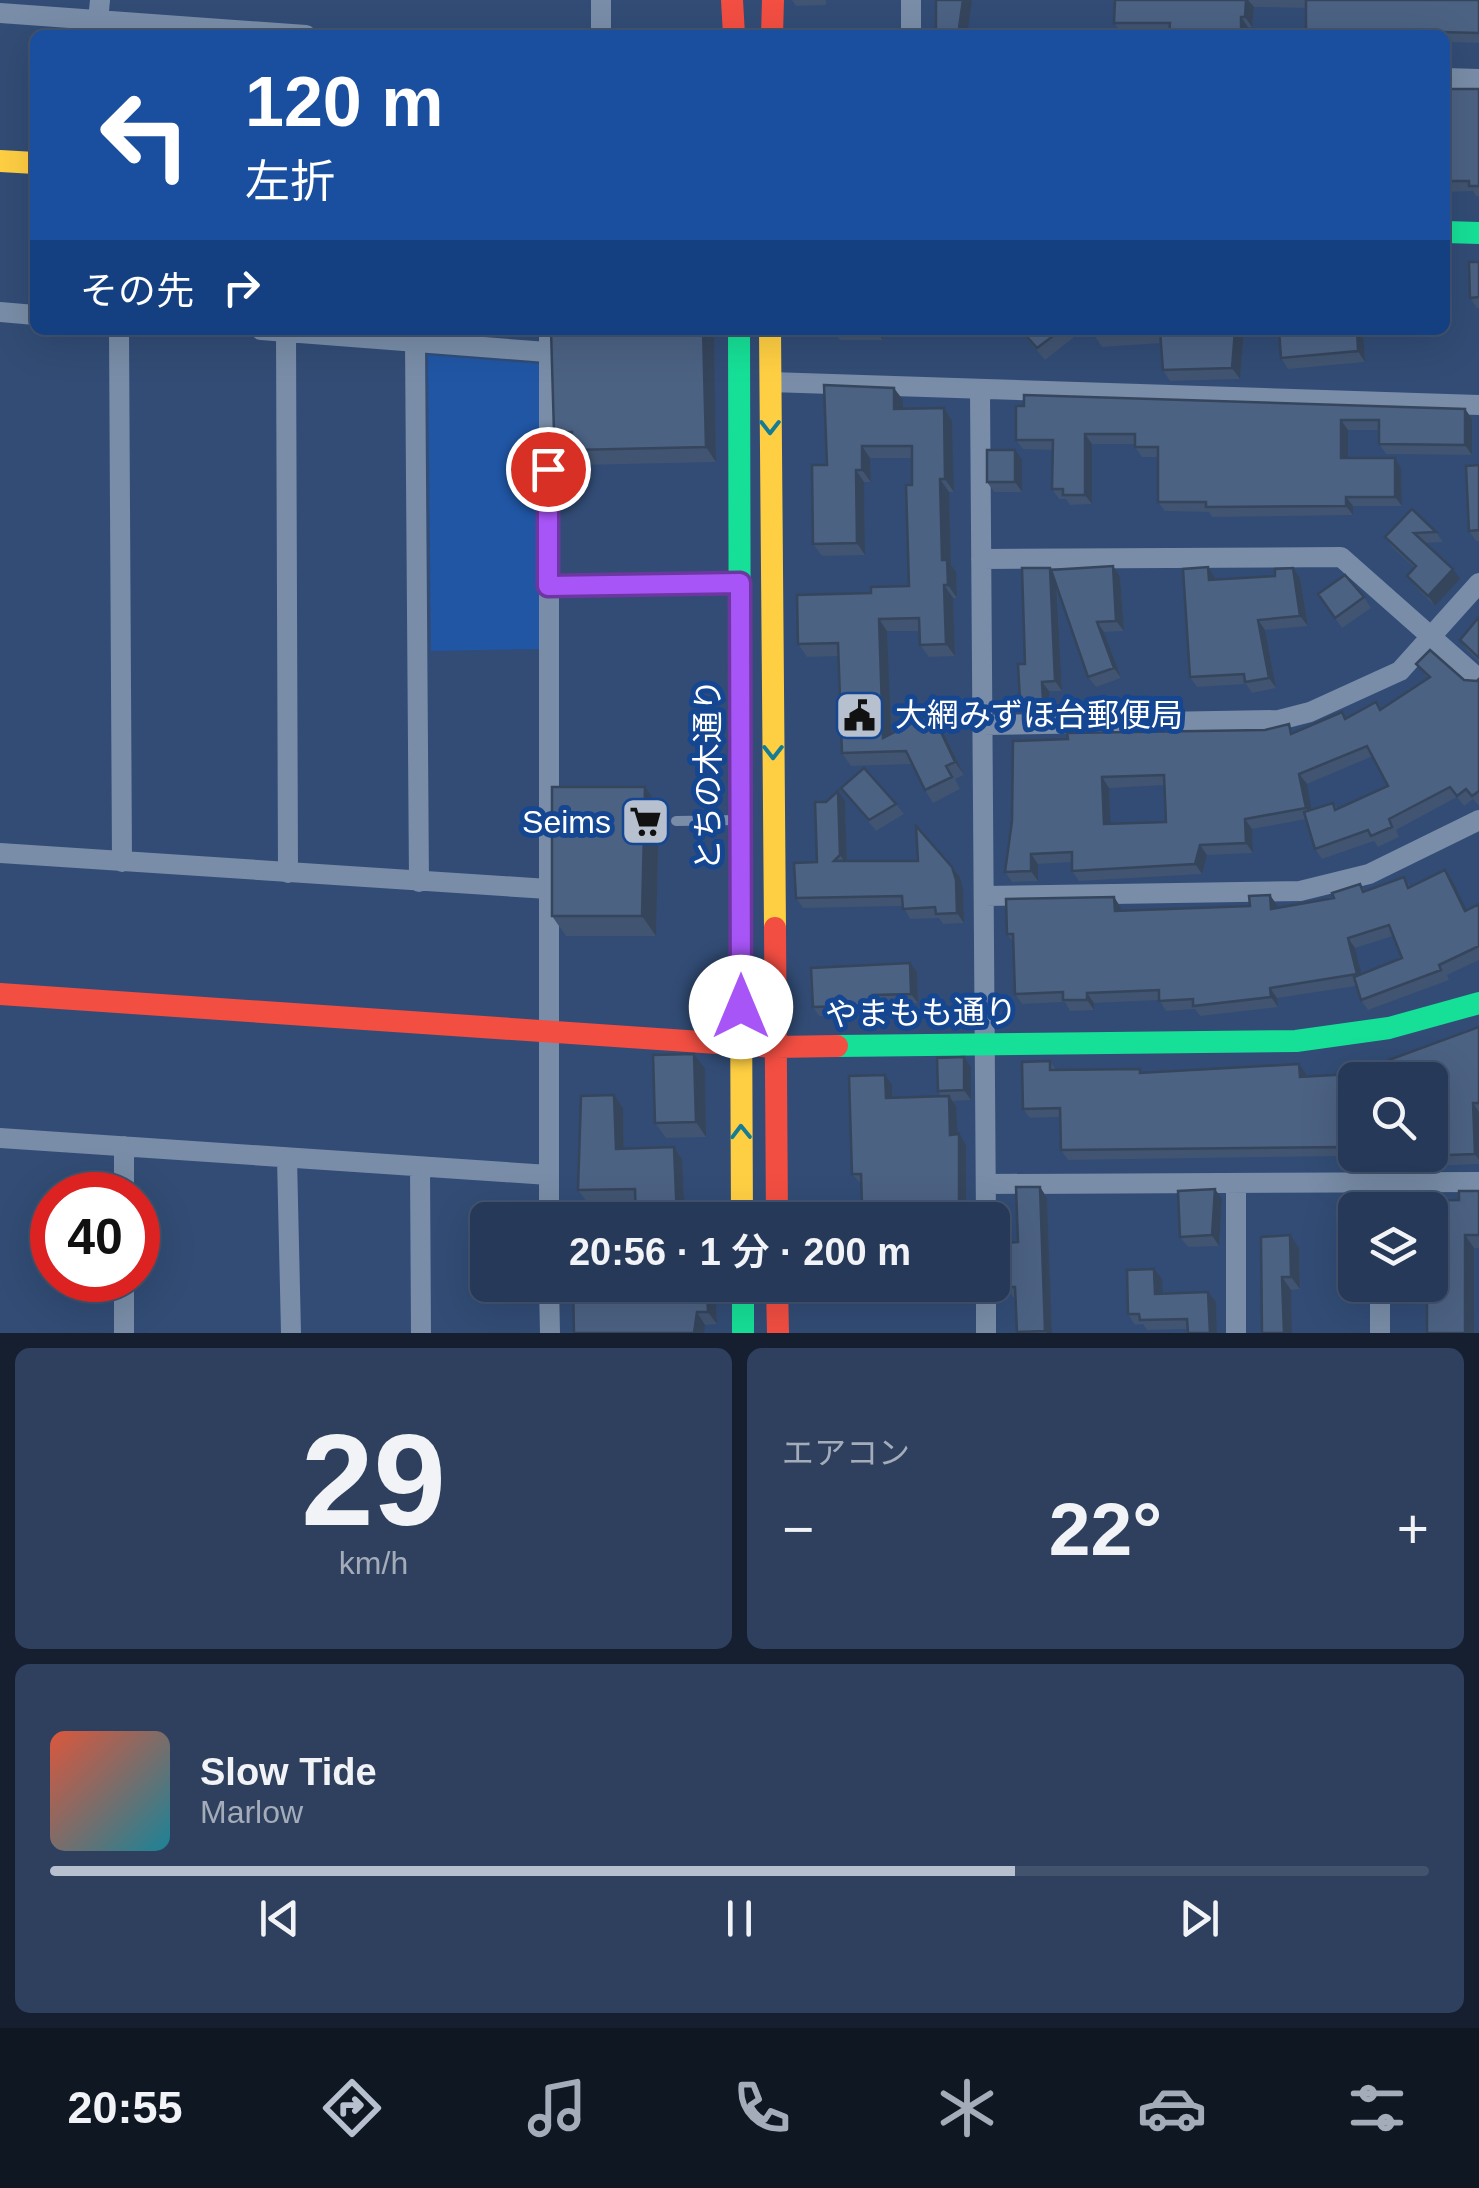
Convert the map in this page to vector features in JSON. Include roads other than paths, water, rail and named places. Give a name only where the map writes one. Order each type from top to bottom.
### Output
[{"type":"street","points":[[601,0],[601,30]]},
{"type":"street","points":[[732,0],[734,30]]},
{"type":"street","points":[[772,0],[772,30]]},
{"type":"street","points":[[911,0],[911,30]]},
{"type":"street","points":[[0,13],[99,11],[263,30]]},
{"type":"street","points":[[1450,78],[1479,79]]},
{"type":"street","points":[[0,161],[30,164]]},
{"type":"street","points":[[1450,232],[1479,233]]},
{"type":"street","points":[[0,312],[30,315]]},
{"type":"street","points":[[119,335],[122,862]]},
{"type":"street","points":[[286,335],[288,873]]},
{"type":"street","points":[[324,335],[547,352]]},
{"type":"street","points":[[549,335],[549,1202]]},
{"type":"street","name":"とちの木通り","points":[[739,335],[742,1202]]},
{"type":"street","name":"とちの木通り","points":[[770,335],[777,1202]]},
{"type":"street","points":[[414,342],[418,882]]},
{"type":"street","points":[[770,382],[961,387],[980,392],[1479,405]]},
{"type":"street","points":[[980,392],[986,1202]]},
{"type":"street","points":[[981,559],[1341,556],[1479,679]]},
{"type":"street","points":[[982,726],[1278,720],[1310,712],[1400,671],[1479,583]]},
{"type":"street","points":[[984,896],[1300,891],[1369,874],[1479,820]]},
{"type":"street","points":[[0,853],[548,889]]},
{"type":"street","name":"やまもも通り","points":[[0,994],[775,1047],[1312,1039],[1360,1035],[1446,1016],[1479,1003]]},
{"type":"street","points":[[0,1138],[549,1175]]},
{"type":"street","points":[[124,1146],[124,1172]]},
{"type":"street","points":[[287,1158],[290,1333]]},
{"type":"street","points":[[420,1168],[422,1333]]},
{"type":"street","points":[[1380,1182],[1380,1192]]},
{"type":"street","points":[[986,1184],[1479,1182]]},
{"type":"street","points":[[1236,1183],[1236,1333]]},
{"type":"street","points":[[124,1302],[124,1333]]},
{"type":"street","points":[[550,1302],[550,1333]]},
{"type":"street","points":[[743,1302],[743,1333]]},
{"type":"street","points":[[778,1302],[778,1333]]},
{"type":"street","points":[[986,1302],[986,1333]]},
{"type":"street","points":[[1380,1302],[1380,1333]]},
{"type":"lane","points":[[548,586],[740,583]]},
{"type":"lane","points":[[676,822],[740,820]]},
{"type":"place","name":"大網みずほ台郵便局","points":[[860,715]]},
{"type":"place","name":"Seims","points":[[646,822]]}]
